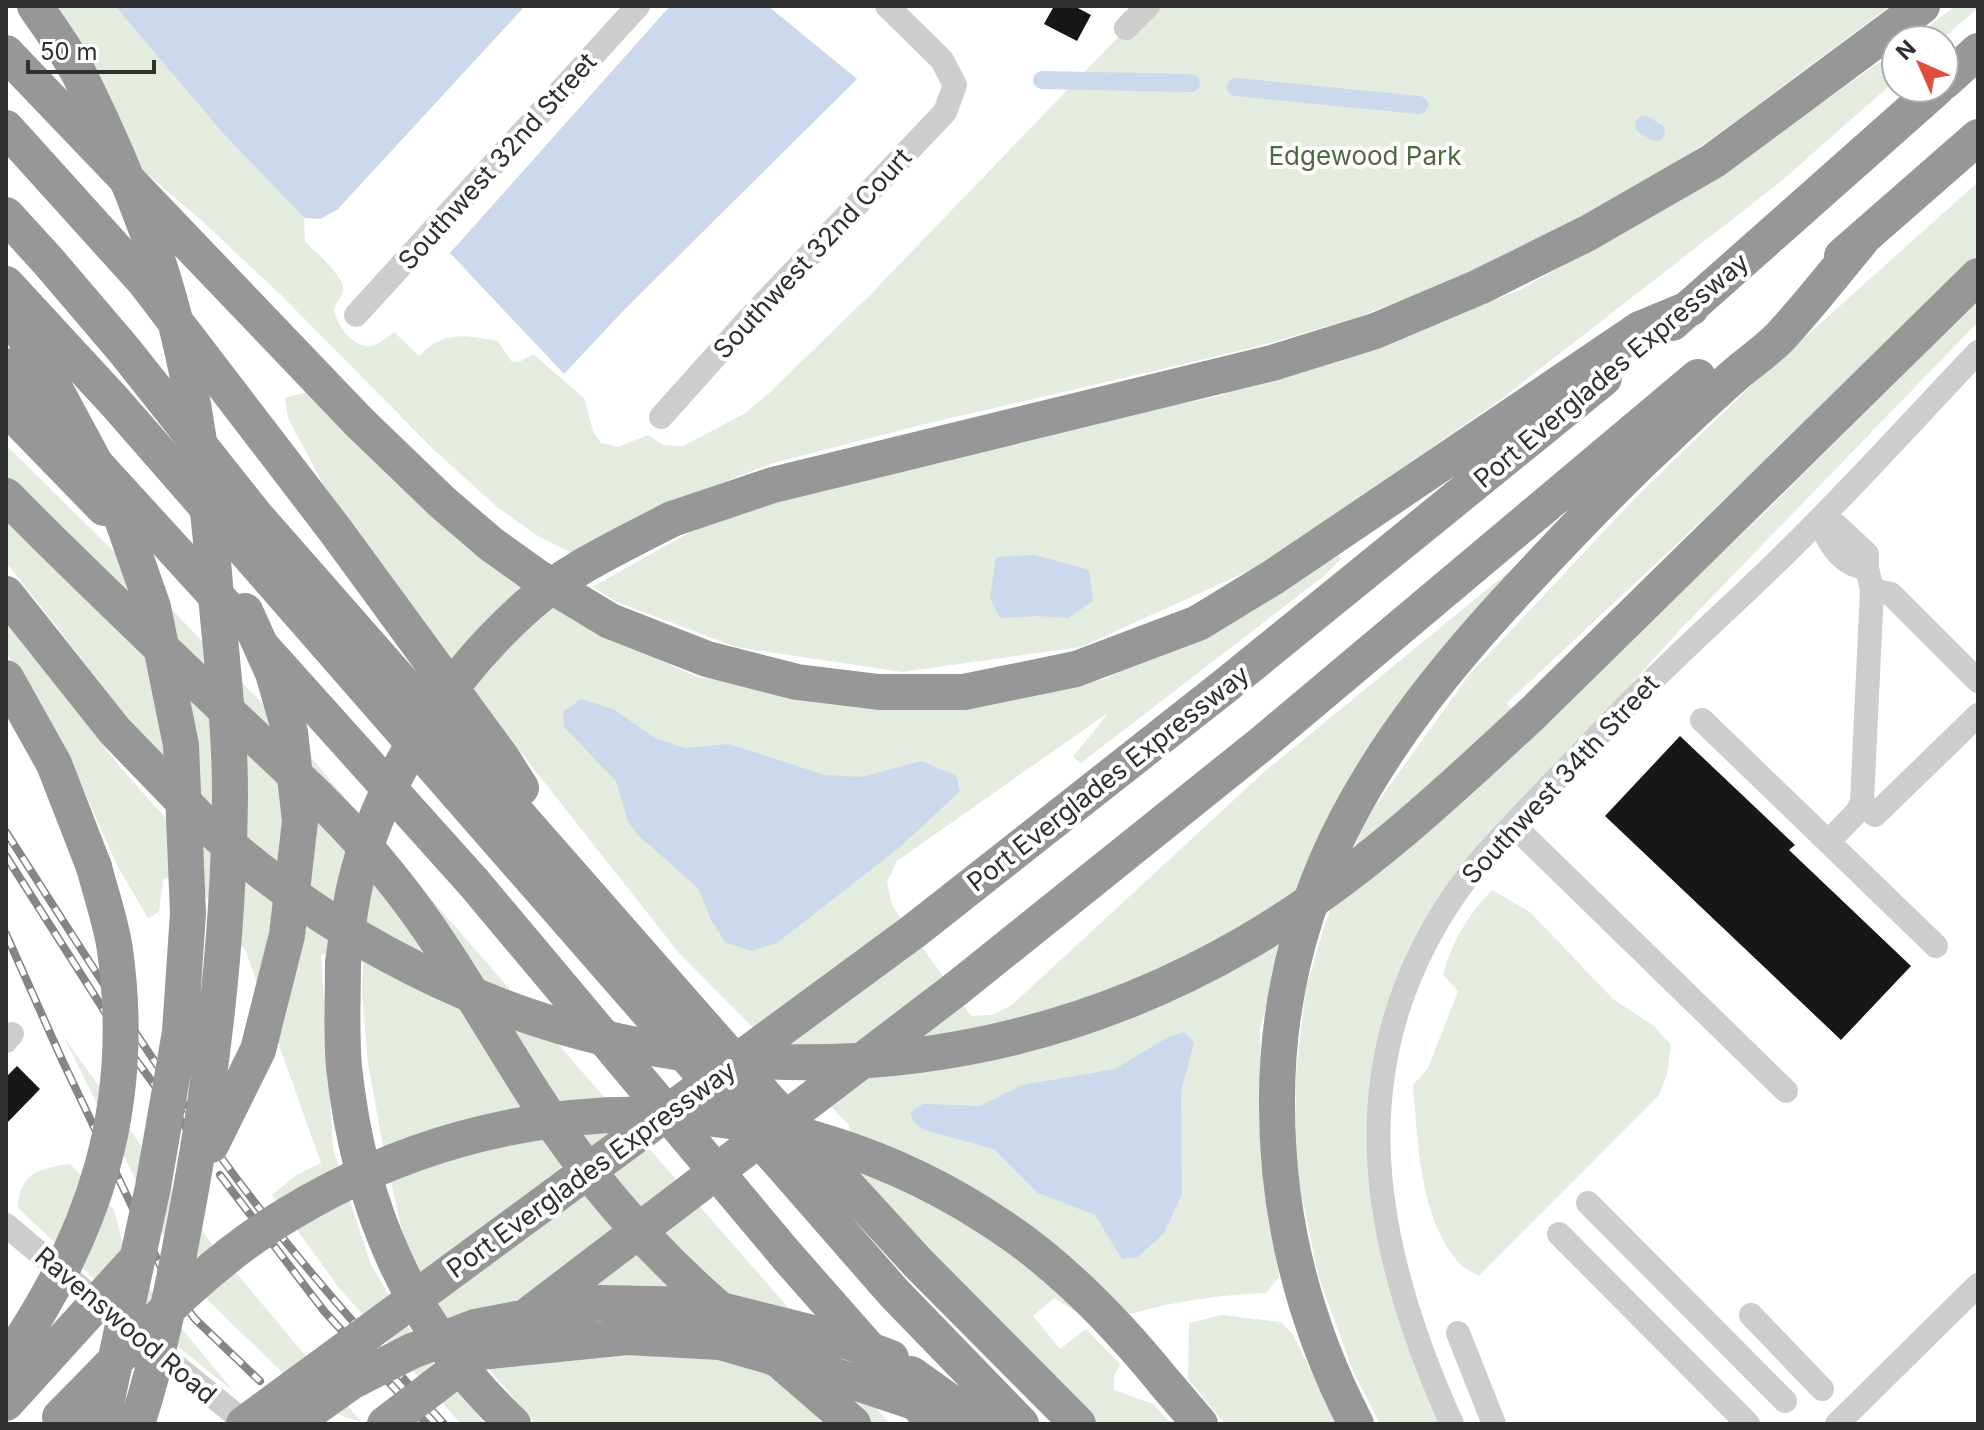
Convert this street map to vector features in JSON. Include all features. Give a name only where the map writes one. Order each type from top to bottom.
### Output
[{"type":"highway","points":[[35,6],[77,71],[109,140],[149,237],[168,299],[195,415],[211,535],[227,706],[230,793],[226,896],[207,1098],[179,1254],[149,1387],[137,1424]]},
{"type":"highway","points":[[513,1424],[486,1399],[440,1343],[398,1270],[360,1164],[344,1065],[343,963],[355,885],[374,823],[410,751],[444,698],[482,651],[527,606],[585,566],[672,519],[773,485],[1272,363],[1375,331],[1479,287],[1588,233],[1713,161],[1922,6]]},
{"type":"highway","points":[[1960,67],[1978,51]]},
{"type":"highway","points":[[6,53],[359,422],[442,502],[491,544],[537,577],[610,621],[707,659],[797,682],[879,692],[964,692],[1076,669],[1198,623],[1272,578],[1640,329],[1691,308]]},
{"type":"highway","name":"Port Everglades Expressway","points":[[245,1424],[914,931],[1225,686],[1691,308],[1919,104]]},
{"type":"highway","points":[[6,128],[145,282],[335,530],[502,758],[588,893]]},
{"type":"highway","points":[[385,1424],[956,989],[1265,741],[1861,241],[1978,137]]},
{"type":"highway","points":[[6,215],[124,350],[255,515],[845,1185],[1078,1424]]},
{"type":"highway","points":[[1356,1424],[1315,1329],[1301,1287],[1283,1211],[1279,1169],[1277,1086],[1285,1007],[1300,935],[1326,859],[1379,762],[1419,703],[1467,646],[1609,494],[1725,384],[1777,340],[1861,241]]},
{"type":"highway","points":[[6,594],[115,731],[239,855],[281,888],[355,935],[435,978],[525,1015],[582,1032],[696,1055],[795,1063],[872,1062],[986,1044],[1049,1029],[1157,989],[1303,908],[1353,871],[1457,784],[1533,713],[1978,276]]},
{"type":"highway","points":[[6,284],[115,402],[894,1293],[1021,1424]]},
{"type":"highway","points":[[6,312],[29,343],[116,502],[153,607],[181,745],[188,913],[180,1032],[156,1172],[104,1413],[98,1424]]},
{"type":"highway","points":[[6,341],[138,485],[245,611],[273,673],[290,732],[300,821],[287,935],[258,1050],[202,1162],[137,1259],[6,1403]]},
{"type":"highway","points":[[6,366],[474,883],[787,1256],[930,1420]]},
{"type":"highway","points":[[6,407],[180,586],[284,700],[730,1224],[930,1420]]},
{"type":"highway","points":[[6,496],[308,787],[363,844],[432,932],[545,1111],[644,1237],[714,1305],[853,1424]]},
{"type":"highway","points":[[6,678],[54,764],[94,867],[115,948],[122,1062],[113,1124],[92,1203],[72,1252],[39,1315],[6,1363]]},
{"type":"highway","points":[[57,1420],[222,1260],[253,1236],[323,1193],[390,1162],[456,1140],[512,1126],[593,1115],[690,1117],[749,1124],[847,1147],[891,1165],[970,1207],[1029,1246],[1121,1330],[1200,1424]]},
{"type":"highway","points":[[292,1424],[351,1382],[412,1351],[475,1327],[599,1303],[701,1305],[849,1342],[891,1358],[981,1424]]},
{"type":"highway","points":[[332,1424],[366,1401],[482,1351],[627,1337],[720,1342],[821,1371],[930,1420]]},
{"type":"street","name":"Southwest 32nd Street","points":[[356,315],[638,6]]},
{"type":"street","name":"Southwest 32nd Court","points":[[661,417],[747,321],[945,112],[955,85],[942,60],[887,6]]},
{"type":"street","points":[[1126,28],[1148,6]]},
{"type":"street","name":"Southwest 34th Street","points":[[1448,1415],[1411,1314],[1386,1218],[1378,1161],[1380,1084],[1396,1015],[1432,929],[1479,861],[1513,825],[1668,663],[1819,520],[1978,352]]},
{"type":"street","points":[[1819,520],[1829,545],[1891,594],[1978,681]]},
{"type":"street","points":[[1828,842],[1857,812],[1862,802],[1870,579]]},
{"type":"street","points":[[1862,802],[1875,815],[1978,715]]},
{"type":"street","points":[[1702,720],[1936,946]]},
{"type":"street","points":[[1513,825],[1786,1091]]},
{"type":"street","points":[[1588,1203],[1785,1401]]},
{"type":"street","name":"Ravenswood Road","points":[[6,1225],[245,1424]]},
{"type":"street","points":[[1559,1234],[1748,1424]]},
{"type":"street","points":[[1841,1422],[1978,1285]]},
{"type":"street","points":[[1751,1315],[1816,1383],[1785,1401],[1760,1424]]},
{"type":"street","points":[[1458,1333],[1494,1424]]},
{"type":"green space","name":"Edgewood Park","points":[[50,6],[115,6],[221,131],[304,218],[305,242],[329,266],[343,286],[334,310],[342,329],[357,343],[371,346],[394,332],[419,356],[446,338],[465,336],[498,341],[511,361],[519,362],[533,354],[584,398],[593,431],[601,443],[618,447],[648,435],[663,445],[683,446],[744,414],[869,296],[1148,6],[1890,6],[1713,138],[1647,182],[1556,232],[1446,283],[1355,318],[1256,347],[921,425],[770,464],[668,504],[574,554],[538,536],[497,507],[432,448],[281,295],[134,163]]},
{"type":"green space","points":[[1955,6],[1978,8],[1960,24],[1932,24]]},
{"type":"green space","points":[[1880,62],[1880,94],[1779,183],[1500,400],[1266,563],[1081,647],[902,672],[736,647],[617,602],[592,587],[694,530],[893,465],[1223,395],[1233,386],[1390,341],[1520,290],[1701,187]]},
{"type":"green space","points":[[1978,182],[1978,255],[1870,363],[1507,703],[1530,738],[1978,301],[1978,322],[1679,631],[1446,889],[1405,960],[1376,1059],[1371,1194],[1442,1424],[1380,1424],[1353,1371],[1318,1275],[1295,1162],[1296,1072],[1306,988],[1325,924],[1365,820],[1469,675],[1636,497],[1755,382]]},
{"type":"green space","points":[[306,392],[594,630],[697,677],[873,706],[999,702],[1105,679],[1274,594],[1339,555],[1341,559],[1324,576],[1081,763],[1073,757],[1109,712],[897,861],[887,882],[892,905],[971,1016],[992,1015],[1012,1005],[1264,772],[1507,573],[1511,575],[1417,680],[1345,784],[1283,948],[1260,1029],[1263,1175],[1279,1277],[1266,1293],[1180,1302],[1098,1325],[1054,1298],[1033,1316],[1060,1349],[1086,1329],[1120,1364],[1114,1376],[1114,1390],[1153,1404],[1172,1424],[1085,1424],[860,1179],[849,1125],[679,953],[511,740],[334,505],[288,418],[285,398]]},
{"type":"green space","points":[[9,448],[152,589],[290,732],[390,852],[890,1424],[537,1424],[533,1421],[451,1325],[405,1244],[368,1063],[362,995],[363,958],[321,954],[333,1149],[371,1265],[421,1348],[485,1424],[461,1424],[339,1288],[272,1195],[295,1176],[321,1163],[246,952],[190,874],[163,879],[159,912],[148,918],[118,867],[68,755],[6,651],[6,620],[120,767],[179,833],[137,730],[6,562],[6,449]]},
{"type":"green space","points":[[1492,890],[1530,912],[1613,999],[1654,1026],[1671,1045],[1667,1074],[1659,1095],[1479,1276],[1458,1262],[1435,1223],[1423,1178],[1413,1085],[1428,1068],[1458,991],[1443,975],[1451,951],[1468,919]]},
{"type":"green space","points":[[63,1036],[208,1239],[361,1422],[319,1408],[185,1278]]},
{"type":"green space","points":[[70,1164],[114,1210],[128,1263],[234,1392],[91,1276],[18,1208],[22,1187],[33,1174]]},
{"type":"green space","points":[[1222,1315],[1280,1322],[1292,1333],[1338,1424],[1225,1424],[1188,1379],[1189,1323]]},
{"type":"water","points":[[115,6],[525,6],[337,210],[320,219],[304,218],[221,131]]},
{"type":"water","points":[[670,6],[768,6],[857,79],[625,309],[564,374],[450,253]]},
{"type":"water","points":[[1035,555],[1089,570],[1093,601],[1068,618],[1000,618],[990,598],[996,557]]},
{"type":"water","points":[[581,699],[613,709],[655,738],[685,748],[729,744],[825,775],[861,777],[922,761],[956,776],[960,791],[900,847],[777,943],[751,951],[725,942],[711,920],[698,888],[639,836],[628,822],[616,781],[564,727],[563,712]]},
{"type":"water","points":[[1184,1032],[1194,1042],[1181,1092],[1182,1194],[1164,1233],[1138,1257],[1122,1259],[1095,1215],[1038,1193],[994,1149],[924,1130],[914,1122],[910,1113],[923,1104],[980,1106],[1022,1085],[1115,1069],[1168,1037]]},
{"type":"building","points":[[1054,6],[1074,6],[1091,15],[1077,41],[1044,24]]},
{"type":"building","points":[[1680,736],[1795,845],[1789,850],[1911,966],[1841,1040],[1605,816]]},
{"type":"building","points":[[17,1066],[40,1089],[6,1124],[6,1077]]},
{"type":"waterway","points":[[1042,80],[1191,83]]},
{"type":"waterway","points":[[1236,87],[1419,105]]},
{"type":"waterway","points":[[1644,125],[1656,132]]},
{"type":"railway","points":[[6,832],[139,1038],[223,1160],[302,1262],[444,1424]]},
{"type":"railway","points":[[6,856],[133,1056],[204,1152]]},
{"type":"railway","points":[[6,934],[170,1286],[195,1319],[260,1381]]},
{"type":"railway","points":[[220,1175],[324,1311],[427,1424]]}]
